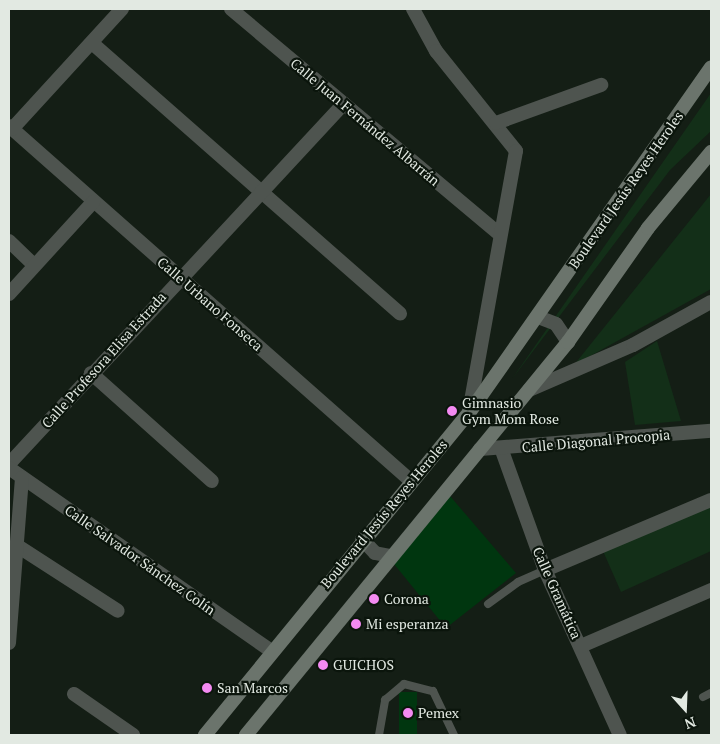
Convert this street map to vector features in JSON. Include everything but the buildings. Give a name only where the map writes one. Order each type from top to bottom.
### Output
[{"type":"main road","name":"Boulevard Jesús Reyes Heroles","points":[[205,735],[362,539],[469,413],[538,317],[711,67]]},
{"type":"main road","points":[[248,734],[391,556],[568,342],[648,228],[711,152]]},
{"type":"street","points":[[10,127],[92,43],[122,9]]},
{"type":"street","name":"Calle Juan Fernández Albarrán","points":[[231,9],[499,234]]},
{"type":"street","points":[[413,9],[436,51],[496,123],[516,153],[499,234],[469,413]]},
{"type":"street","points":[[92,43],[400,314]]},
{"type":"street","points":[[496,123],[601,85]]},
{"type":"street","name":"Calle Profesora Elisa Estrada","points":[[9,464],[179,277],[344,104]]},
{"type":"street","name":"Calle Urbano Fonseca","points":[[10,127],[411,481]]},
{"type":"street","points":[[9,294],[93,202]]},
{"type":"street","points":[[9,241],[34,265]]},
{"type":"street","points":[[529,390],[633,345],[711,302]]},
{"type":"street","points":[[538,317],[556,324],[568,342]]},
{"type":"street","points":[[91,373],[212,481]]},
{"type":"street","name":"Calle Diagonal Procopia","points":[[480,449],[711,431]]},
{"type":"street","name":"Calle Gramática","points":[[501,448],[545,570],[620,735]]},
{"type":"street","name":"Calle Salvador Sánchez Colín","points":[[9,468],[271,651]]},
{"type":"street","points":[[9,643],[11,572],[16,545],[22,478]]},
{"type":"street","points":[[545,570],[711,500]]},
{"type":"street","points":[[362,539],[374,553],[391,556]]},
{"type":"street","points":[[16,545],[118,611]]},
{"type":"street","points":[[581,646],[711,590]]},
{"type":"street","points":[[74,694],[133,735]]},
{"type":"lane","points":[[488,604],[518,582],[545,570]]},
{"type":"lane","points":[[379,735],[385,700],[404,684],[434,691],[454,735]]},
{"type":"lane","points":[[703,697],[711,693]]},
{"type":"green space","points":[[711,93],[711,131],[670,170],[512,379]]},
{"type":"green space","points":[[711,194],[711,289],[574,365]]},
{"type":"green space","points":[[657,341],[681,421],[635,425],[625,362]]},
{"type":"green space","points":[[711,502],[711,551],[621,592],[603,551]]},
{"type":"place","name":"Gimnasio Gym Mom Rose","points":[[452,411]]},
{"type":"place","name":"Corona","points":[[374,599]]},
{"type":"place","name":"Mi esperanza","points":[[356,624]]},
{"type":"place","name":"GUICHOS","points":[[323,665]]},
{"type":"place","name":"San Marcos","points":[[207,688]]},
{"type":"place","name":"Pemex","points":[[408,713]]}]
